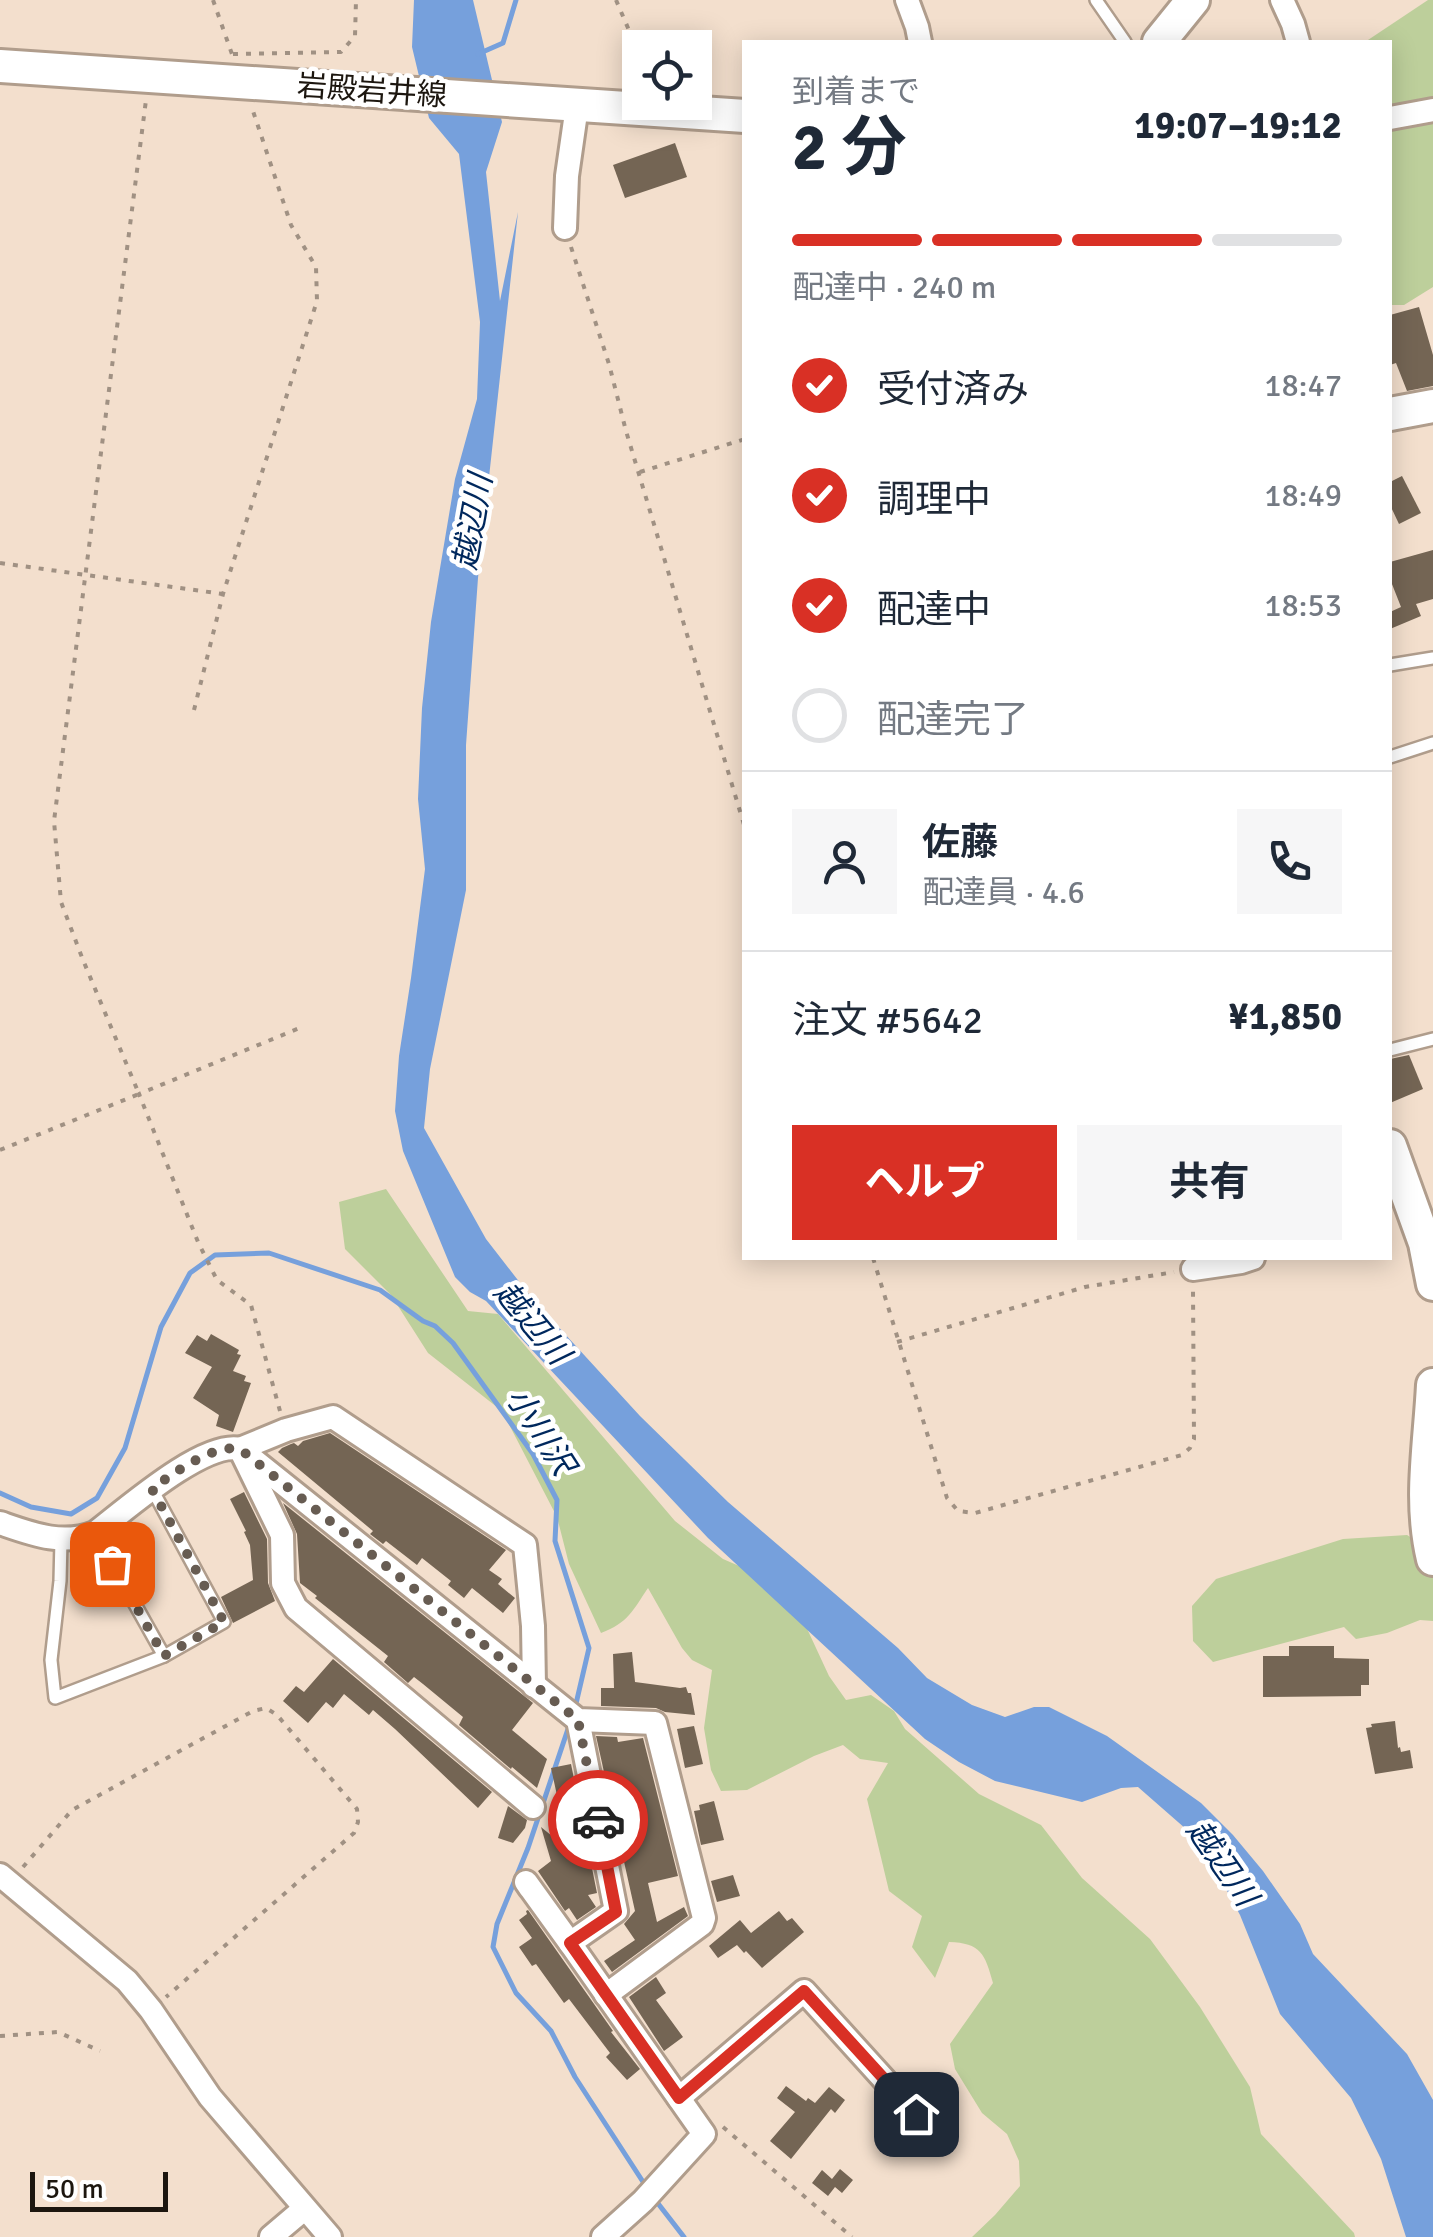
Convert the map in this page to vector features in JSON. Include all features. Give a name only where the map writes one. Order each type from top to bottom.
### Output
[{"type":"main road","points":[[1160,40],[1193,0]]},
{"type":"main road","name":"岩殿岩井線","points":[[0,66],[149,76],[238,69],[355,90],[742,116]]},
{"type":"main road","points":[[1392,414],[1433,406]]},
{"type":"main road","points":[[1392,1157],[1400,1200],[1425,1243],[1433,1284]]},
{"type":"main road","points":[[1431,1540],[1425,1483],[1433,1386]]},
{"type":"street","points":[[907,0],[920,40]]},
{"type":"street","points":[[1282,0],[1297,40]]},
{"type":"street","points":[[565,228],[576,106]]},
{"type":"street","points":[[1392,118],[1433,110]]},
{"type":"street","points":[[1193,1268],[1248,1260]]},
{"type":"street","points":[[240,1449],[332,1417],[525,1545],[534,1686]]},
{"type":"street","points":[[240,1449],[282,1535],[283,1583],[296,1608],[533,1807]]},
{"type":"street","points":[[0,1522],[36,1535],[81,1539],[96,1534],[171,1474],[216,1451],[240,1449],[578,1720],[655,1723],[704,1918],[702,1924],[606,1996]]},
{"type":"street","points":[[570,1943],[616,1912],[578,1720]]},
{"type":"street","points":[[5,1878],[126,1982],[151,2010],[210,2097],[330,2237]]},
{"type":"street","points":[[530,1888],[526,1882],[704,2134],[644,2201],[603,2237]]},
{"type":"street","points":[[679,2098],[804,1991],[938,2139]]},
{"type":"street","points":[[271,2237],[304,2209]]},
{"type":"lane","points":[[1096,0],[1124,40]]},
{"type":"lane","points":[[1392,665],[1433,658]]},
{"type":"lane","points":[[1392,756],[1433,743]]},
{"type":"lane","points":[[1392,1049],[1433,1039]]},
{"type":"lane","points":[[61,1540],[51,1660],[55,1698],[164,1656],[224,1622],[152,1489]]},
{"type":"lane","points":[[96,1534],[164,1656]]},
{"type":"path","points":[[194,710],[222,594],[316,301],[316,266],[292,225],[212,0]]},
{"type":"path","points":[[238,69],[341,52],[355,36],[356,0]]},
{"type":"path","points":[[616,0],[629,30]]},
{"type":"path","points":[[149,76],[54,821],[56,860],[62,902],[198,1242],[217,1280],[251,1304],[286,1430]]},
{"type":"path","points":[[565,228],[742,818]]},
{"type":"path","points":[[638,472],[742,440]]},
{"type":"path","points":[[0,563],[222,594]]},
{"type":"path","points":[[738,805],[742,803]]},
{"type":"path","points":[[0,1150],[302,1027]]},
{"type":"path","points":[[874,1260],[897,1342],[947,1498],[958,1511],[975,1513],[1182,1455],[1194,1439],[1193,1268],[1085,1287],[897,1342]]},
{"type":"path","points":[[5,1878],[72,1810],[253,1711],[266,1708],[276,1715],[357,1809],[354,1832],[151,2010]]},
{"type":"path","points":[[0,2036],[58,2032],[100,2051]]},
{"type":"path","points":[[704,2134],[723,2126],[852,2237]]},
{"type":"green space","points":[[1433,0],[1433,287],[1404,305],[1392,305],[1392,40],[1368,40]]},
{"type":"green space","points":[[386,1189],[468,1311],[498,1314],[675,1521],[723,1559],[753,1572],[803,1620],[829,1676],[846,1700],[871,1695],[894,1711],[905,1729],[979,1794],[1041,1825],[1082,1878],[1150,1939],[1200,2007],[1250,2087],[1261,2134],[1355,2237],[972,2237],[1020,2186],[1019,2161],[1007,2134],[982,2113],[955,2069],[950,2044],[993,1983],[984,1958],[975,1948],[949,1942],[935,1978],[912,1947],[922,1916],[889,1891],[867,1799],[888,1763],[860,1759],[843,1745],[747,1790],[721,1791],[711,1770],[704,1728],[712,1670],[692,1660],[682,1648],[648,1588],[624,1620],[601,1633],[569,1564],[557,1517],[502,1411],[428,1353],[391,1295],[345,1249],[339,1202]]},
{"type":"green space","points":[[1407,1535],[1433,1551],[1433,1621],[1420,1620],[1387,1633],[1356,1639],[1344,1627],[1213,1662],[1193,1641],[1192,1606],[1216,1579],[1343,1539]]},
{"type":"water","name":"越辺川","points":[[414,0],[473,0],[502,122],[486,172],[500,301],[518,212],[478,578],[466,745],[466,890],[430,1069],[424,1128],[486,1239],[531,1297],[640,1416],[728,1502],[898,1648],[927,1678],[972,1705],[1005,1717],[1034,1707],[1049,1707],[1107,1736],[1201,1803],[1233,1835],[1300,1924],[1313,1954],[1407,2054],[1433,2100],[1433,2237],[1406,2237],[1381,2159],[1351,2098],[1280,2014],[1240,1915],[1212,1863],[1186,1829],[1138,1787],[1121,1788],[1082,1802],[995,1781],[925,1739],[708,1538],[486,1301],[455,1277],[403,1151],[395,1111],[425,869],[418,799],[431,622],[455,479],[477,399],[480,322],[459,154],[429,118],[412,47]]},
{"type":"building","points":[[675,143],[687,177],[625,198],[613,165]]},
{"type":"building","points":[[1419,307],[1433,355],[1433,386],[1407,391],[1396,363],[1392,364],[1392,314]]},
{"type":"building","points":[[1402,476],[1421,513],[1399,524],[1392,509],[1392,481]]},
{"type":"building","points":[[1433,550],[1433,599],[1416,604],[1421,616],[1392,628],[1392,611],[1401,607],[1392,584],[1392,561]]},
{"type":"building","points":[[1409,1055],[1423,1089],[1392,1102],[1392,1059]]},
{"type":"building","points":[[211,1334],[239,1350],[237,1354],[241,1355],[233,1371],[246,1376],[244,1381],[251,1383],[233,1432],[216,1426],[219,1415],[193,1398],[212,1367],[185,1353],[197,1335],[207,1341]]},
{"type":"building","points":[[330,1433],[506,1550],[489,1570],[502,1579],[498,1584],[515,1598],[503,1613],[472,1588],[464,1598],[448,1585],[451,1581],[422,1558],[417,1565],[386,1541],[383,1544],[370,1534],[373,1531],[278,1452],[291,1444],[298,1446]]},
{"type":"building","points":[[244,1492],[267,1539],[268,1583],[275,1601],[233,1623],[221,1597],[253,1580],[250,1545],[230,1499]]},
{"type":"building","points":[[283,1503],[533,1703],[512,1730],[547,1759],[537,1788],[459,1725],[463,1717],[414,1677],[408,1683],[384,1662],[388,1656],[300,1583],[297,1534]]},
{"type":"building","points":[[1289,1646],[1334,1646],[1334,1658],[1369,1659],[1369,1685],[1361,1685],[1361,1696],[1263,1697],[1263,1656],[1289,1656]]},
{"type":"building","points":[[632,1652],[635,1682],[686,1687],[695,1715],[656,1708],[601,1706],[601,1688],[614,1688],[613,1654]]},
{"type":"building","points":[[333,1659],[492,1792],[478,1808],[373,1710],[369,1715],[344,1694],[333,1708],[326,1702],[308,1723],[283,1701],[296,1686],[304,1692]]},
{"type":"building","points":[[1395,1721],[1398,1748],[1401,1752],[1410,1750],[1413,1768],[1375,1774],[1366,1728]]},
{"type":"building","points":[[694,1726],[703,1764],[685,1768],[677,1729]]},
{"type":"building","points":[[596,1736],[617,1737],[618,1742],[643,1738],[678,1876],[648,1883],[657,1922],[684,1907],[688,1916],[612,1972],[604,1961],[635,1940],[624,1924],[635,1911]]},
{"type":"building","points":[[571,1764],[597,1893],[588,1895],[596,1907],[577,1920],[569,1908],[565,1911],[538,1871],[551,1861],[541,1827],[569,1850],[551,1768]]},
{"type":"building","points":[[714,1801],[724,1840],[701,1845],[694,1811],[700,1810],[699,1805]]},
{"type":"building","points":[[508,1806],[527,1820],[513,1843],[498,1838]]},
{"type":"building","points":[[733,1875],[740,1896],[717,1902],[711,1881]]},
{"type":"building","points":[[528,1910],[640,2069],[627,2080],[606,2057],[610,2053],[569,1999],[564,2003],[519,1947],[532,1938],[519,1920]]},
{"type":"building","points":[[779,1911],[787,1921],[792,1918],[804,1932],[762,1968],[737,1945],[718,1958],[709,1946],[740,1920],[751,1933]]},
{"type":"building","points":[[656,1977],[666,1993],[656,2000],[683,2037],[664,2051],[629,1997]]},
{"type":"building","points":[[786,2086],[806,2101],[808,2098],[815,2103],[829,2087],[845,2100],[835,2113],[831,2109],[791,2159],[770,2141],[795,2112],[777,2098]]},
{"type":"building","points":[[840,2169],[853,2180],[842,2193],[835,2187],[828,2196],[812,2183],[822,2170],[832,2179]]},
{"type":"waterway","points":[[478,54],[503,43],[516,0]]},
{"type":"waterway","name":"小川沢","points":[[0,1493],[31,1507],[71,1514],[97,1498],[125,1448],[161,1327],[190,1273],[215,1255],[269,1253],[380,1290],[435,1326],[453,1343],[533,1454],[557,1500],[555,1541],[589,1648],[575,1708]]},
{"type":"waterway","name":"小川沢","points":[[570,1723],[528,1848],[497,1924],[493,1947],[516,1993],[551,2031],[575,2077],[647,2188]]},
{"type":"waterway","name":"小川沢","points":[[653,2197],[684,2237]]},
{"type":"way so far","points":[[112,1564],[164,1656],[224,1622],[152,1489],[171,1474],[216,1451],[240,1449],[578,1720],[598,1820]]},
{"type":"route","points":[[598,1820],[616,1912],[570,1943],[679,2098],[804,1991],[916,2114]]}]
